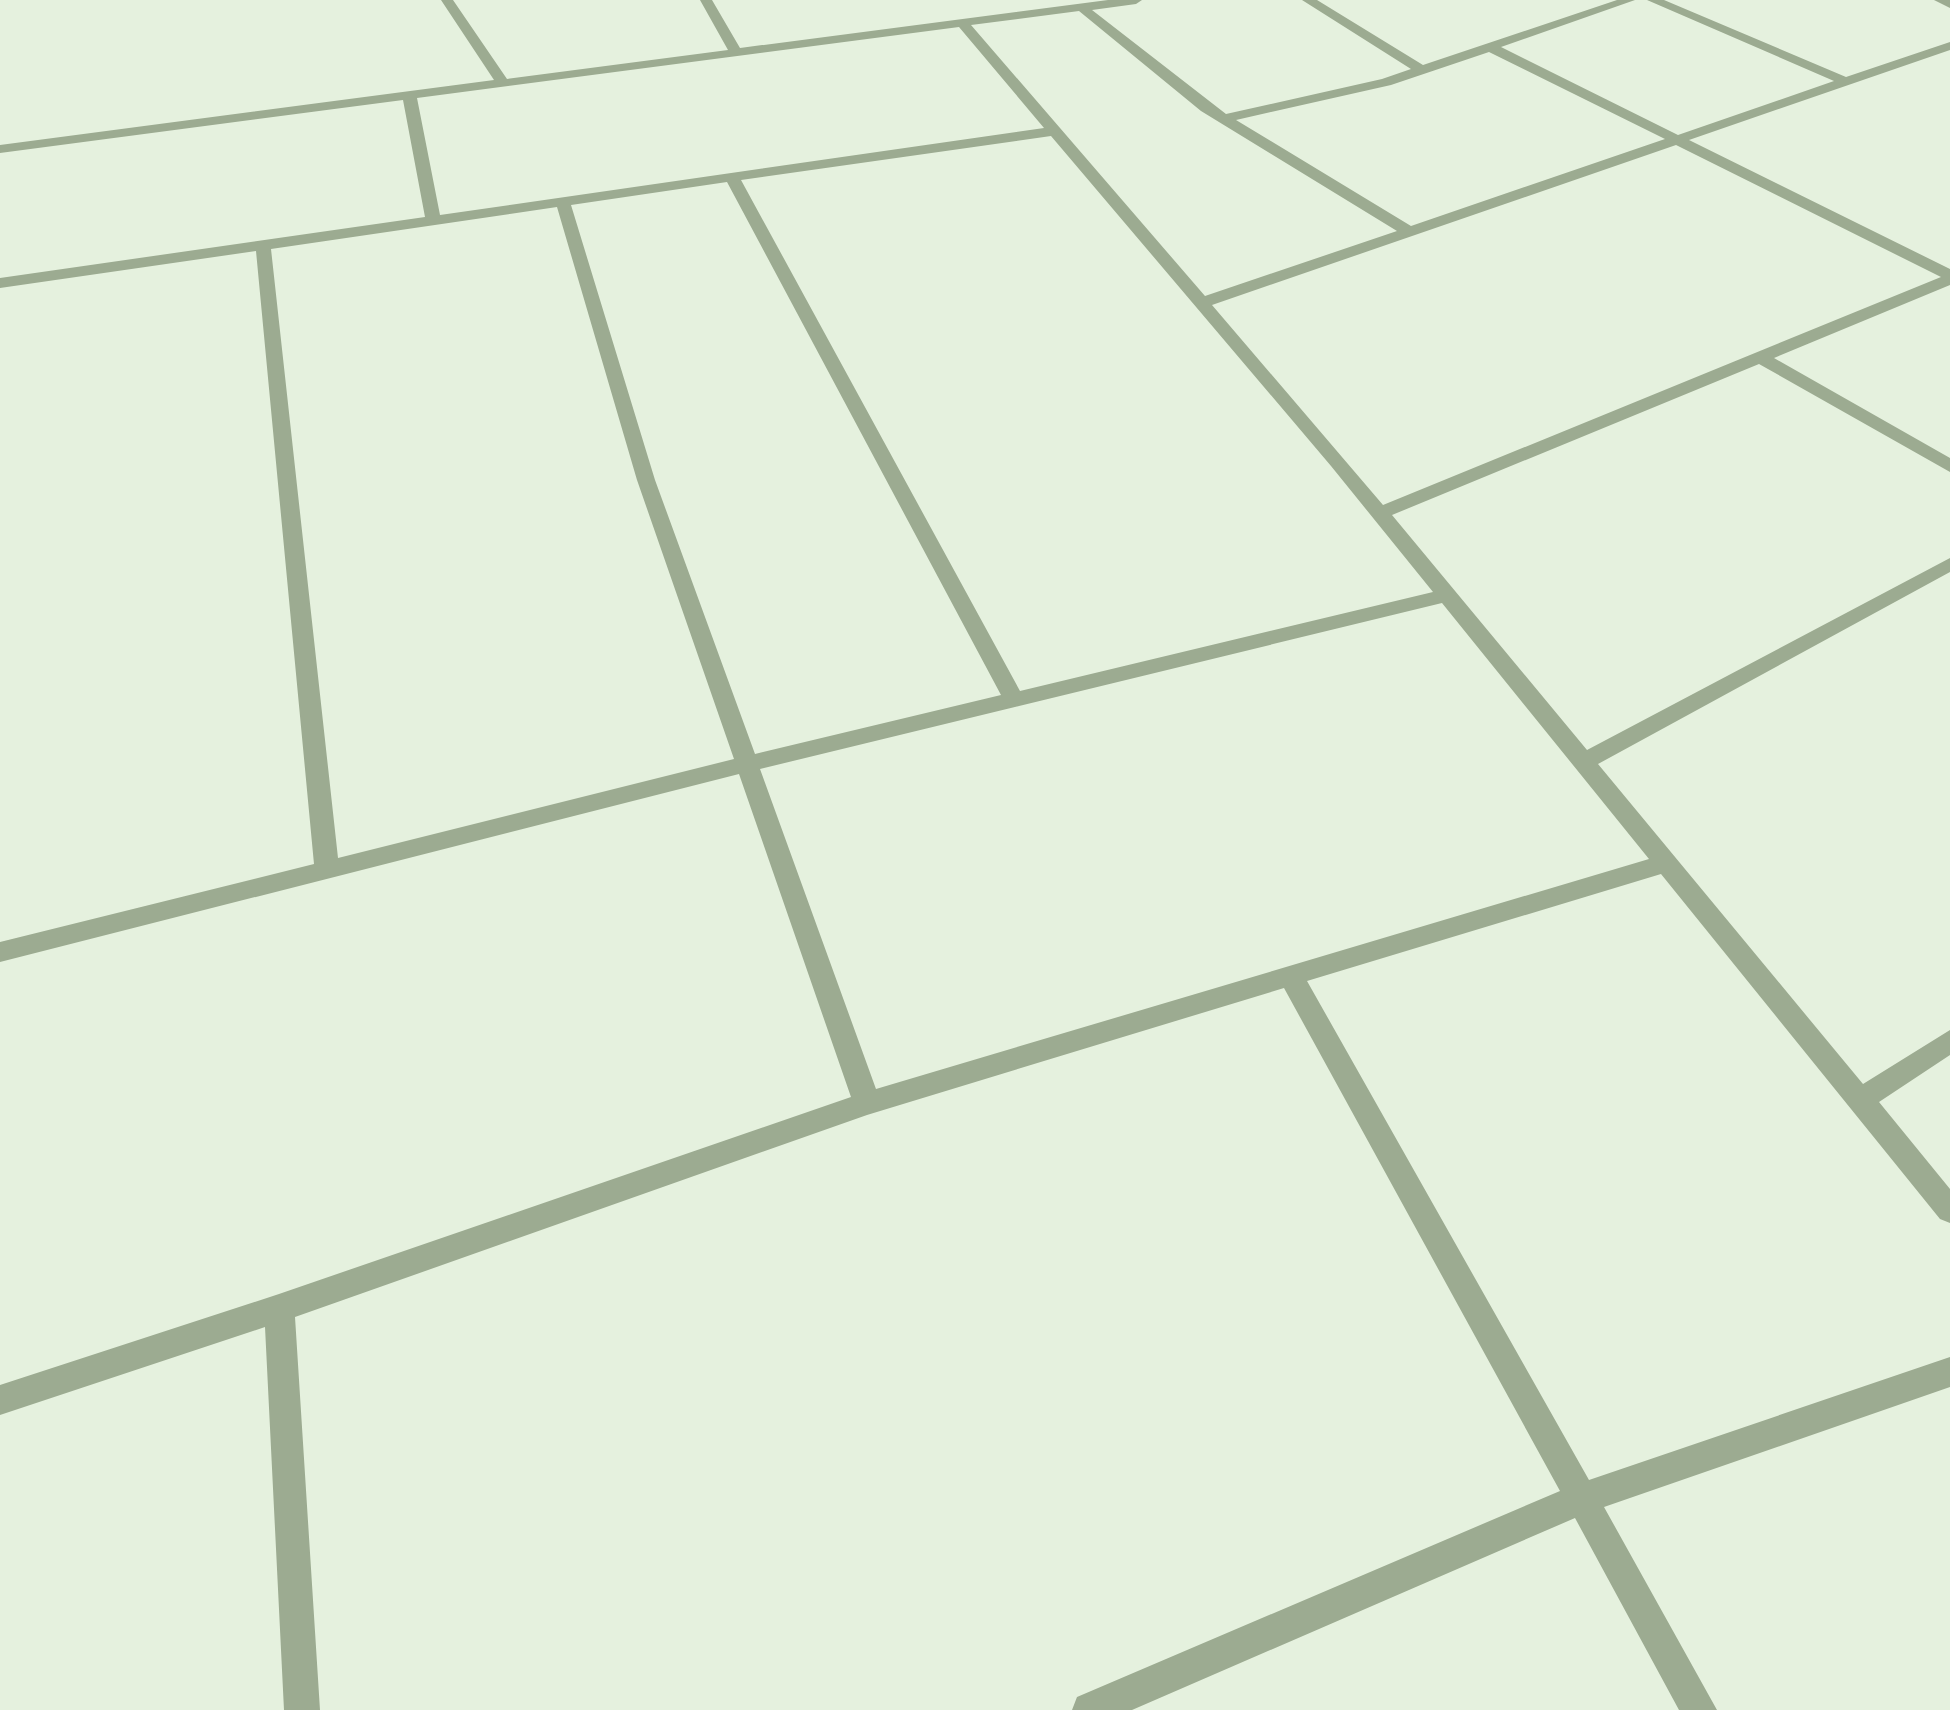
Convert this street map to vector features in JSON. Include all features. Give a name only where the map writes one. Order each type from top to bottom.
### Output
[{"type":"street","points":[[447,0],[503,83]]},
{"type":"street","points":[[706,0],[736,52]]},
{"type":"street","points":[[0,149],[1136,0]]},
{"type":"street","points":[[1308,0],[1422,70]]},
{"type":"street","points":[[1223,119],[1386,82],[1629,0]]},
{"type":"street","points":[[1653,0],[1844,81]]},
{"type":"street","points":[[1940,0],[1950,4]]},
{"type":"street","points":[[1081,7],[1223,119],[1411,233]]},
{"type":"street","points":[[962,23],[1380,513],[1950,1210]]},
{"type":"street","points":[[1202,303],[1950,46]]},
{"type":"street","points":[[1490,47],[1950,277]]},
{"type":"street","points":[[409,95],[434,222]]},
{"type":"street","points":[[0,283],[1053,131]]},
{"type":"street","points":[[732,178],[1014,700]]},
{"type":"street","points":[[563,203],[646,480],[867,1103]]},
{"type":"street","points":[[263,246],[327,869]]},
{"type":"street","points":[[1380,513],[1950,277]]},
{"type":"street","points":[[1760,357],[1950,466]]},
{"type":"street","points":[[1584,762],[1950,564]]},
{"type":"street","points":[[0,952],[747,764],[1447,595]]},
{"type":"street","points":[[0,1400],[279,1308],[867,1103],[1666,863]]},
{"type":"street","points":[[1291,976],[1699,1710]]},
{"type":"street","points":[[1860,1100],[1950,1041]]},
{"type":"street","points":[[279,1308],[302,1710]]},
{"type":"street","points":[[1090,1710],[1581,1499],[1950,1372]]}]
